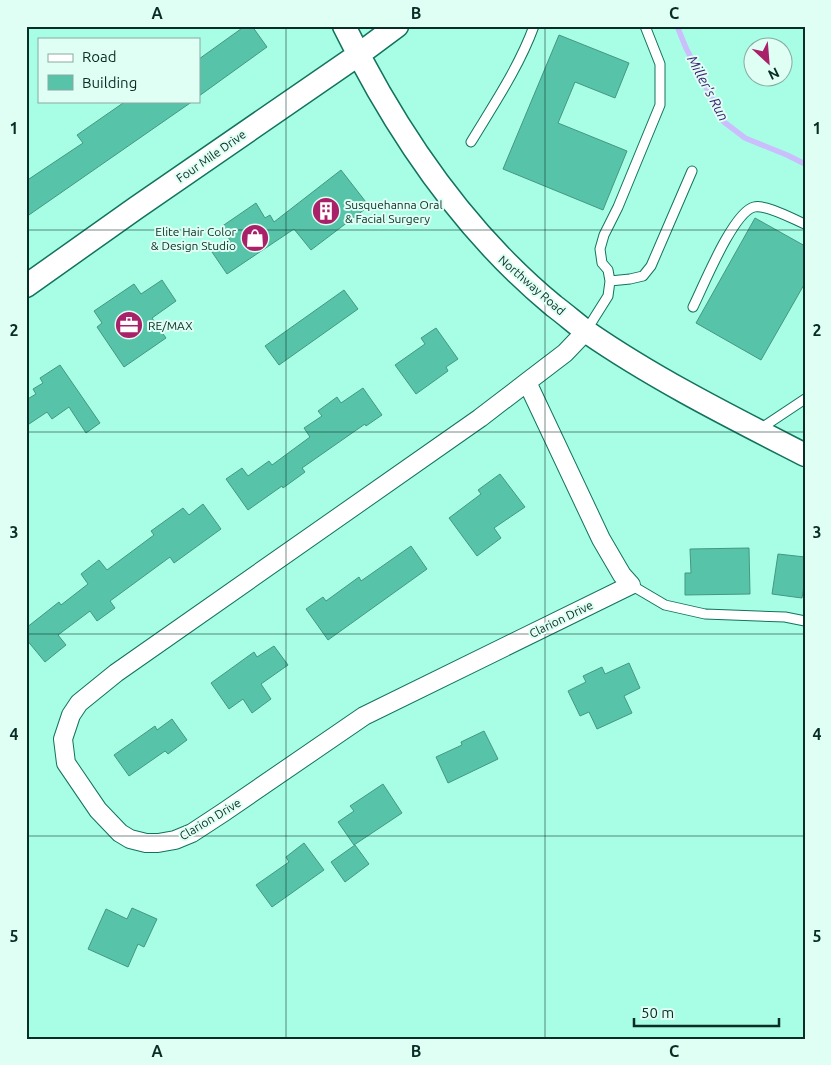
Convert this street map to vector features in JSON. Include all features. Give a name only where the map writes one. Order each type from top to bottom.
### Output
[{"type":"street","name":"Northway Road","points":[[344,26],[358,55],[397,122],[429,171],[466,219],[500,258],[542,296],[586,331],[637,364],[805,455]]},
{"type":"street","name":"Four Mile Drive","points":[[27,284],[397,26]]},
{"type":"street","name":"Clarion Drive","points":[[586,331],[565,353],[480,418],[116,672],[79,702],[71,715],[63,739],[65,756],[70,771],[98,810],[120,833],[130,839],[146,843],[175,840],[192,833],[364,716],[631,585]]},
{"type":"street","points":[[527,382],[601,539],[622,575],[631,585]]},
{"type":"lane","points":[[471,142],[509,79],[530,39],[534,26]]},
{"type":"lane","points":[[586,331],[608,296],[610,281],[608,270],[602,263],[600,249],[604,235],[618,207],[660,105],[660,64],[645,26]]},
{"type":"lane","points":[[610,281],[643,276],[651,266],[692,171]]},
{"type":"lane","points":[[694,307],[731,229],[744,214],[754,207],[767,208],[805,224]]},
{"type":"lane","points":[[757,430],[804,401]]},
{"type":"lane","points":[[631,585],[664,605],[704,614],[785,617],[805,621]]},
{"type":"building","points":[[245,26],[252,26],[267,47],[200,95],[200,58]]},
{"type":"building","points":[[559,35],[629,63],[615,98],[575,82],[558,123],[627,151],[603,210],[503,169]]},
{"type":"building","points":[[125,102],[192,102],[26,217],[26,181],[83,143],[77,135]]},
{"type":"building","points":[[341,170],[369,206],[311,250],[294,229],[227,274],[212,252],[230,240],[221,227],[256,203],[265,218],[270,215],[274,222]]},
{"type":"building","points":[[755,218],[805,246],[805,283],[761,360],[696,323]]},
{"type":"building","name":"RE/MAX","points":[[162,280],[176,301],[152,318],[166,338],[124,367],[97,327],[102,323],[94,311],[134,284],[141,294]]},
{"type":"building","points":[[344,290],[358,309],[279,365],[265,346]]},
{"type":"building","points":[[436,328],[458,359],[446,367],[448,371],[416,394],[395,365],[425,344],[421,338]]},
{"type":"building","points":[[60,365],[100,423],[86,433],[69,407],[52,419],[47,412],[26,426],[26,400],[36,394],[33,389],[43,383],[40,378]]},
{"type":"building","points":[[363,388],[382,415],[366,426],[365,424],[302,468],[305,472],[248,510],[226,479],[242,468],[248,476],[269,461],[272,465],[310,437],[304,428],[322,416],[318,411],[337,397],[341,403]]},
{"type":"building","points":[[500,474],[525,507],[494,528],[501,538],[477,556],[449,518],[481,494],[478,490]]},
{"type":"building","points":[[203,504],[221,529],[174,563],[170,557],[110,601],[115,608],[97,621],[90,611],[58,635],[66,645],[45,662],[26,639],[26,628],[59,602],[61,605],[88,584],[81,574],[99,560],[107,570],[154,535],[151,531],[183,508],[189,515]]},
{"type":"building","points":[[411,546],[427,569],[328,640],[306,609],[323,597],[326,601],[359,577],[361,581]]},
{"type":"building","points":[[749,548],[750,594],[685,595],[685,573],[691,573],[690,549]]},
{"type":"building","points":[[778,554],[805,557],[805,580],[802,598],[772,594]]},
{"type":"building","points":[[274,646],[288,665],[261,684],[271,699],[252,713],[243,699],[229,709],[211,683],[254,652],[257,657]]},
{"type":"building","points":[[629,663],[640,688],[624,696],[632,713],[597,729],[589,712],[580,716],[568,691],[586,682],[583,676],[602,667],[605,674]]},
{"type":"building","points":[[172,719],[187,740],[168,754],[165,751],[129,776],[114,755],[155,726],[157,730]]},
{"type":"building","points":[[484,731],[498,759],[448,783],[436,757],[462,745],[461,742]]},
{"type":"building","points":[[383,784],[402,813],[354,845],[338,822],[354,811],[350,806]]},
{"type":"building","points":[[304,843],[324,870],[272,907],[256,885],[289,862],[286,857]]},
{"type":"building","points":[[355,845],[369,864],[345,882],[331,862]]},
{"type":"building","points":[[132,908],[157,919],[144,947],[138,944],[128,967],[88,949],[106,909],[127,919]]},
{"type":"waterway","name":"Miller's Run","points":[[677,26],[686,48],[724,122],[745,138],[805,164]]},
{"type":"place","name":"Susquehanna Oral & Facial Surgery","points":[[326,211]]},
{"type":"place","name":"Elite Hair Color & Design Studio","points":[[255,238]]},
{"type":"place","name":"RE/MAX","points":[[129,325]]}]
